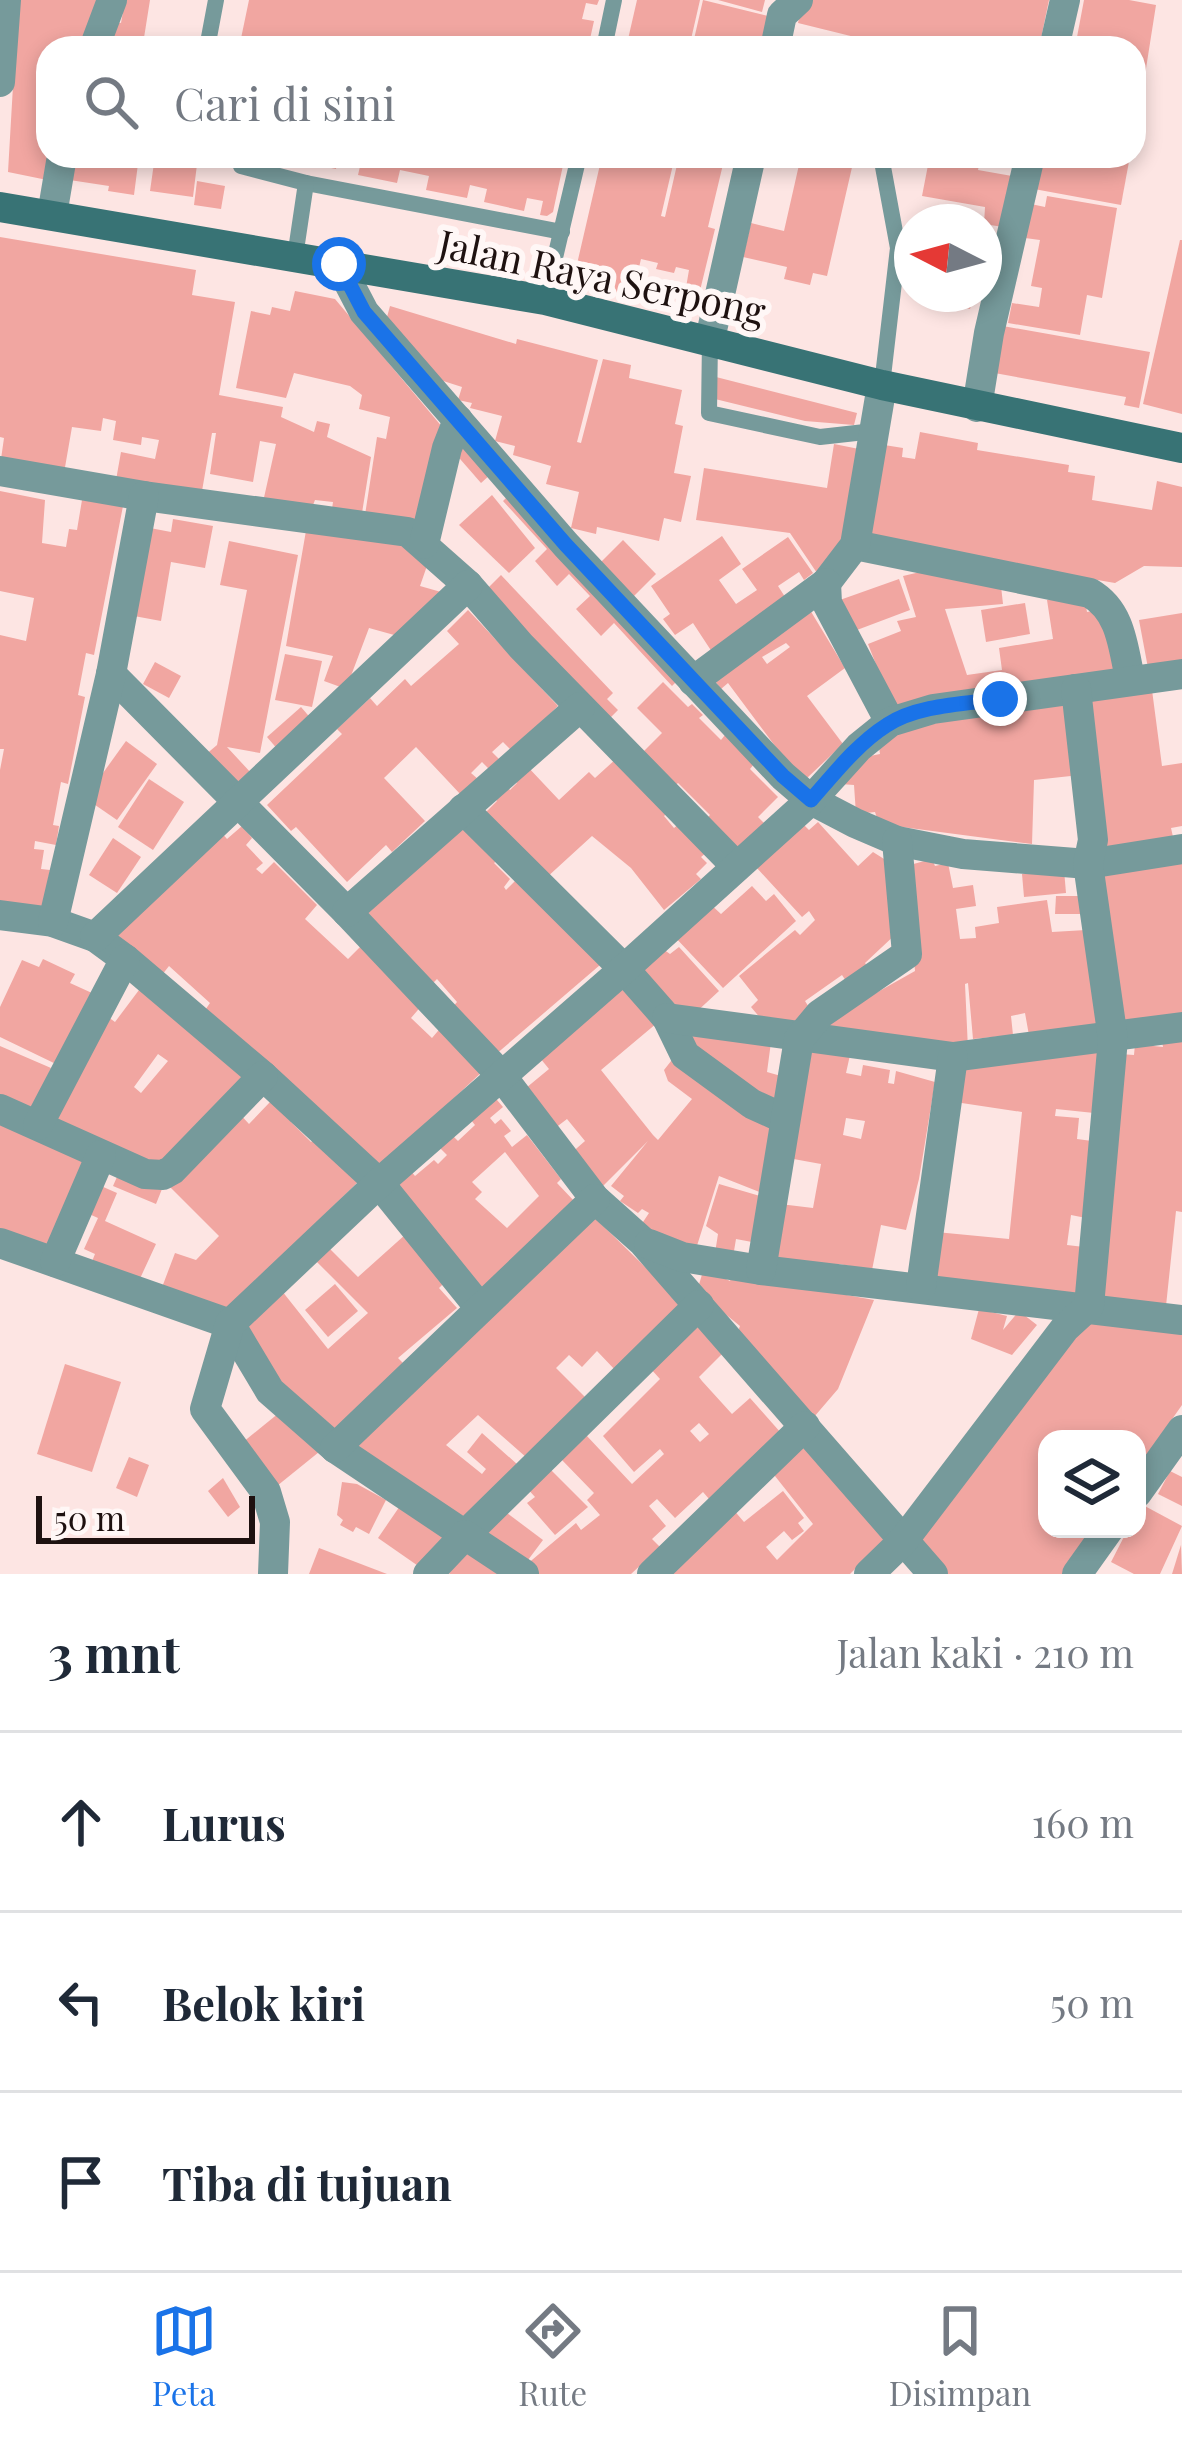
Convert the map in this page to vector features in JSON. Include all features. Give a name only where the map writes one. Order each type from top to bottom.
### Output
[{"type":"main road","name":"Jalan Raya Serpong","points":[[0,207],[545,300],[882,385],[1182,448]]},
{"type":"street","points":[[0,82],[6,0]]},
{"type":"street","points":[[98,36],[112,0]]},
{"type":"street","points":[[778,36],[782,15],[798,0]]},
{"type":"street","points":[[1057,36],[1065,0]]},
{"type":"street","points":[[52,215],[60,168]]},
{"type":"street","points":[[710,339],[748,168]]},
{"type":"street","points":[[977,406],[1027,168]]},
{"type":"street","points":[[339,264],[364,312],[566,545],[811,800],[897,841],[963,854],[1088,864],[1182,849]]},
{"type":"street","points":[[693,681],[826,583],[855,544],[882,385]]},
{"type":"street","points":[[424,544],[458,420]]},
{"type":"street","points":[[0,471],[144,496],[394,527],[424,544],[469,585],[736,866]]},
{"type":"street","points":[[53,922],[111,674],[144,496]]},
{"type":"street","points":[[855,544],[1090,593],[1106,602],[1120,629],[1130,679]]},
{"type":"street","points":[[826,583],[827,603],[890,722]]},
{"type":"street","points":[[95,937],[469,585]]},
{"type":"street","points":[[111,674],[500,1074],[595,1199],[642,1241],[932,1574]]},
{"type":"street","points":[[273,1574],[274,1522],[266,1492],[205,1409],[230,1324],[379,1183],[811,800],[859,747],[890,722],[933,710],[1182,674]]},
{"type":"street","points":[[868,1574],[903,1540],[1065,1328],[1089,1306],[1113,1039],[1088,864],[1094,840],[1076,689]]},
{"type":"street","points":[[347,912],[580,706]]},
{"type":"street","points":[[463,809],[624,969],[667,1018],[685,1055],[752,1104],[785,1119]]},
{"type":"street","points":[[760,1270],[799,1039],[820,1014],[907,955],[897,841]]},
{"type":"street","points":[[0,915],[53,922],[95,937],[125,959],[379,1183],[480,1308]]},
{"type":"street","points":[[38,1124],[125,959]]},
{"type":"street","points":[[667,1018],[953,1057],[1182,1027]]},
{"type":"street","points":[[921,1287],[953,1057]]},
{"type":"street","points":[[0,1109],[145,1174],[163,1175],[263,1076]]},
{"type":"street","points":[[55,1262],[101,1155]]},
{"type":"street","points":[[335,1448],[595,1199]]},
{"type":"street","points":[[642,1241],[682,1257],[760,1270],[1182,1320]]},
{"type":"street","points":[[0,1243],[230,1324],[270,1391],[335,1448],[524,1574]]},
{"type":"street","points":[[428,1574],[699,1305]]},
{"type":"street","points":[[652,1574],[805,1426]]},
{"type":"street","points":[[1146,1480],[1182,1430]]},
{"type":"street","points":[[1077,1574],[1103,1538]]},
{"type":"lane","points":[[209,36],[216,0]]},
{"type":"lane","points":[[606,36],[614,0]]},
{"type":"lane","points":[[250,168],[562,232]]},
{"type":"lane","points":[[545,300],[576,168]]},
{"type":"lane","points":[[882,385],[898,248],[883,168]]},
{"type":"lane","points":[[295,256],[306,183]]},
{"type":"lane","points":[[710,339],[709,413],[820,437],[874,431]]},
{"type":"building","points":[[18,0],[105,0],[92,36],[36,36],[36,168],[50,168],[52,181],[8,172]]},
{"type":"building","points":[[125,0],[150,0],[144,36],[108,36],[111,21],[121,23]]},
{"type":"building","points":[[249,0],[599,0],[597,5],[586,3],[582,19],[594,21],[591,36],[242,36]]},
{"type":"building","points":[[637,0],[700,0],[692,36],[629,36]]},
{"type":"building","points":[[703,0],[772,17],[768,36],[695,36]]},
{"type":"building","points":[[718,0],[765,0],[762,12]]},
{"type":"building","points":[[803,0],[1049,0],[1042,36],[851,36],[798,23]]},
{"type":"building","points":[[1084,0],[1156,5],[1146,68],[1146,36],[1077,36]]},
{"type":"building","points":[[65,168],[137,168],[134,195],[63,179]]},
{"type":"building","points":[[153,168],[197,168],[193,197],[150,191]]},
{"type":"building","points":[[360,168],[562,168],[553,212],[547,216],[540,215],[543,201],[527,198],[524,211],[484,202],[487,189],[470,185],[467,198],[426,190],[429,176],[400,170],[397,183],[358,175]]},
{"type":"building","points":[[599,168],[672,168],[661,216],[665,217],[676,168],[722,168],[708,227],[715,229],[696,307],[683,305],[689,270],[656,269],[658,263],[641,259],[636,280],[655,284],[652,300],[574,277]]},
{"type":"building","points":[[798,168],[852,168],[827,276],[813,273],[810,285],[784,279],[787,267],[743,257],[751,223],[784,231]]},
{"type":"building","points":[[927,168],[978,168],[1012,176],[1003,227],[1002,204],[922,196]]},
{"type":"building","points":[[1038,168],[1128,168],[1121,205],[1034,189]]},
{"type":"building","points":[[197,181],[225,186],[221,209],[194,205]]},
{"type":"building","points":[[1047,196],[1117,208],[1102,298],[1087,295],[1080,335],[1008,323],[1012,303],[1039,307],[1042,288],[1031,286],[1040,240],[1025,238],[1031,204],[1045,207]]},
{"type":"building","points":[[0,237],[196,270],[192,295],[235,302],[219,395],[283,407],[281,417],[314,432],[317,421],[330,424],[327,437],[371,457],[362,513],[332,509],[333,502],[315,500],[311,510],[263,502],[276,444],[260,441],[253,482],[210,474],[216,433],[212,433],[202,491],[116,480],[121,452],[155,459],[159,440],[142,437],[141,445],[113,440],[116,421],[103,418],[101,431],[72,427],[64,473],[1,459]]},
{"type":"building","points":[[1182,240],[1182,414],[1143,404]]},
{"type":"building","points":[[295,291],[335,299],[443,428],[420,520],[365,515],[377,437],[386,439],[390,417],[359,409],[362,395],[350,386],[294,373],[286,398],[236,388],[251,311],[270,315],[272,307],[290,311]]},
{"type":"building","points":[[390,306],[516,344],[517,339],[598,360],[577,442],[581,443],[603,359],[631,365],[629,378],[682,390],[675,424],[683,426],[674,473],[691,476],[681,522],[664,518],[659,541],[597,527],[596,534],[571,528],[579,492],[546,484],[551,466],[513,455],[515,446],[495,441],[502,416],[470,408],[472,403],[458,400],[462,387],[434,378],[384,328]]},
{"type":"building","points":[[997,325],[1150,352],[1139,408],[1124,405],[1126,397],[989,372]]},
{"type":"building","points":[[716,377],[857,413],[854,425],[805,421],[711,398]]},
{"type":"building","points":[[920,432],[978,443],[977,450],[1069,465],[1068,472],[1095,476],[1092,500],[1152,510],[1157,481],[1182,487],[1182,567],[1144,566],[1115,583],[863,540],[878,444],[903,448],[902,457],[915,459]]},
{"type":"building","points":[[464,443],[491,474],[481,483],[454,452]]},
{"type":"building","points":[[834,444],[859,449],[843,548],[819,576],[790,533],[696,520],[704,468],[827,488]]},
{"type":"building","points":[[0,491],[45,500],[42,543],[66,547],[69,529],[77,530],[82,500],[123,506],[94,655],[86,653],[78,695],[85,697],[68,784],[61,782],[53,825],[59,826],[56,845],[35,841],[34,849],[44,850],[41,869],[50,870],[42,911],[0,909],[4,749],[0,749],[0,635],[26,641],[34,598],[0,591]]},
{"type":"building","points":[[511,493],[680,678],[672,686],[614,623],[601,636],[576,609],[590,596],[569,574],[557,586],[535,561],[547,549],[503,501]]},
{"type":"building","points":[[492,495],[535,548],[509,573],[459,525]]},
{"type":"building","points":[[173,519],[213,526],[205,568],[171,562],[161,621],[134,616],[150,528],[171,532]]},
{"type":"building","points":[[307,525],[406,544],[428,563],[420,586],[448,594],[405,638],[369,628],[346,689],[324,681],[333,656],[286,646]]},
{"type":"building","points":[[722,536],[741,564],[719,580],[736,604],[757,590],[742,569],[788,537],[813,573],[804,580],[799,572],[778,586],[787,600],[712,652],[693,623],[675,635],[663,619],[670,614],[651,586]]},
{"type":"building","points":[[623,540],[656,574],[632,598],[599,564]]},
{"type":"building","points":[[229,541],[298,555],[260,753],[227,747],[252,774],[235,790],[204,756],[217,745],[247,590],[220,585]]},
{"type":"building","points":[[933,569],[1000,577],[1003,604],[945,609],[967,675],[1002,670],[999,648],[1053,639],[1047,600],[1084,594],[1087,612],[1104,609],[1120,670],[893,708],[868,644],[901,631],[897,621],[916,617],[903,576]]},
{"type":"building","points":[[501,575],[613,693],[607,699],[618,710],[603,725],[481,595]]},
{"type":"building","points":[[899,579],[910,610],[849,633],[837,601]]},
{"type":"building","points":[[1025,603],[1030,634],[986,642],[981,610]]},
{"type":"building","points":[[807,605],[845,668],[807,696],[843,744],[807,778],[799,778],[728,683],[721,689],[712,677]],"holes":[[[786,643],[790,647],[767,664],[762,657]]]},
{"type":"building","points":[[468,610],[558,706],[512,751],[503,742],[492,752],[499,759],[489,769],[482,762],[471,773],[479,780],[462,796],[416,747],[384,778],[425,821],[392,852],[386,845],[347,882],[296,827],[291,831],[267,805],[342,734],[337,729],[370,698],[377,706],[405,679],[411,686],[459,644],[447,631]]},
{"type":"building","points":[[1182,613],[1182,662],[1148,668],[1139,620]]},
{"type":"building","points":[[285,654],[322,661],[312,707],[275,700]]},
{"type":"building","points":[[155,662],[181,676],[169,698],[143,684]]},
{"type":"building","points":[[663,682],[703,715],[699,718],[721,740],[725,735],[754,764],[750,769],[778,797],[758,817],[765,824],[738,851],[703,822],[710,815],[678,783],[673,787],[638,757],[662,733],[637,708]]},
{"type":"building","points":[[1152,690],[1162,766],[1182,763],[1182,826],[1171,828],[1173,837],[1104,847],[1085,698]]},
{"type":"building","points":[[1069,701],[1080,775],[1034,780],[1032,844],[879,824],[875,812],[856,814],[854,785],[840,784],[860,758],[880,754],[878,740],[894,730]]},
{"type":"building","points":[[301,707],[313,721],[279,751],[267,737]]},
{"type":"building","points":[[126,741],[157,764],[117,820],[85,798]]},
{"type":"building","points":[[617,758],[667,813],[664,816],[674,828],[680,823],[707,852],[701,857],[707,863],[696,874],[701,879],[664,910],[631,868],[592,836],[545,879],[485,813],[497,801],[489,793],[502,781],[510,790],[517,783],[513,778],[526,765],[559,800],[589,772],[595,778]]},
{"type":"building","points":[[149,779],[184,802],[153,850],[118,827]]},
{"type":"building","points":[[462,820],[499,859],[494,863],[510,879],[506,890],[518,878],[600,965],[495,1055],[451,1009],[457,1002],[437,979],[430,986],[364,916]]},
{"type":"building","points":[[818,822],[858,866],[873,852],[892,864],[898,932],[865,963],[869,969],[848,984],[842,975],[805,1001],[812,1012],[790,1028],[767,1026],[751,1007],[758,1000],[739,976],[795,930],[800,935],[815,920],[809,911],[802,917],[756,867],[803,824],[809,830]]},
{"type":"building","points":[[242,826],[252,838],[246,845],[263,863],[256,869],[262,874],[274,862],[317,905],[305,919],[348,959],[363,944],[423,1004],[411,1018],[432,1038],[443,1025],[486,1068],[382,1166],[201,1016],[210,1003],[169,966],[158,980],[106,935],[221,832],[227,839]]},
{"type":"building","points":[[113,838],[141,857],[117,893],[89,875]]},
{"type":"building","points":[[932,859],[935,866],[948,863],[953,888],[973,885],[976,906],[956,909],[960,939],[976,938],[975,927],[999,923],[997,907],[1047,900],[1052,932],[1086,930],[1102,1031],[1030,1041],[1025,1013],[1011,1016],[1013,1035],[973,1039],[968,983],[968,1049],[812,1029],[915,971],[906,866]]},
{"type":"building","points":[[1182,863],[1182,1017],[1120,1029],[1097,873]]},
{"type":"building","points":[[1064,870],[1066,893],[1024,897],[1022,874]]},
{"type":"building","points":[[752,886],[766,901],[774,894],[796,921],[723,988],[673,935],[708,902],[721,914]]},
{"type":"building","points":[[1056,896],[1081,896],[1081,914],[1055,914]]},
{"type":"building","points":[[660,947],[670,954],[679,947],[719,991],[693,1015],[676,1011],[640,972]]},
{"type":"building","points":[[43,959],[75,974],[70,983],[92,993],[58,1065],[0,1037],[0,1007],[22,960],[39,967]]},
{"type":"building","points":[[618,981],[657,1023],[601,1070],[658,1140],[692,1099],[668,1081],[664,1070],[675,1056],[774,1126],[762,1193],[719,1176],[695,1252],[641,1225],[649,1213],[642,1209],[638,1213],[620,1201],[624,1196],[611,1186],[648,1141],[597,1192],[569,1155],[585,1141],[567,1119],[550,1132],[526,1088],[549,1069],[536,1053]]},
{"type":"building","points":[[142,986],[248,1075],[162,1168],[49,1121],[108,1017],[115,1022]],"holes":[[[158,1054],[168,1061],[141,1093],[134,1087]]]},
{"type":"building","points":[[690,1031],[771,1042],[767,1072],[781,1076],[777,1103],[687,1053]]},
{"type":"building","points":[[1182,1038],[1182,1212],[1176,1211],[1166,1306],[1099,1298],[1120,1054],[1134,1055],[1135,1044],[1163,1047],[1162,1041]]},
{"type":"building","points":[[0,1046],[51,1068],[31,1112],[0,1098]]},
{"type":"building","points":[[807,1049],[850,1055],[846,1073],[861,1076],[863,1065],[890,1070],[888,1083],[894,1084],[896,1071],[935,1082],[906,1230],[881,1225],[872,1270],[770,1262],[780,1204],[813,1208],[821,1164],[788,1158]],"holes":[[[846,1118],[865,1121],[861,1139],[843,1135]]]},
{"type":"building","points":[[1099,1050],[1094,1113],[1056,1109],[1055,1116],[1079,1118],[1077,1139],[1092,1141],[1086,1218],[1071,1215],[1067,1245],[1084,1247],[1080,1295],[930,1277],[936,1232],[1009,1239],[1022,1112],[955,1102],[960,1069]]},
{"type":"building","points":[[491,1093],[503,1107],[490,1118],[495,1124],[501,1119],[511,1131],[504,1136],[512,1147],[527,1135],[575,1202],[482,1293],[393,1186],[410,1170],[415,1176],[434,1160],[438,1164],[447,1155],[436,1144],[449,1132],[458,1141],[475,1125],[467,1115]],"holes":[[[505,1152],[539,1196],[507,1228],[475,1199],[482,1192],[472,1182]]]},
{"type":"building","points":[[270,1102],[294,1119],[291,1122],[311,1142],[317,1137],[363,1177],[225,1312],[161,1290],[175,1253],[196,1260],[219,1236],[170,1187],[238,1112],[249,1124]]},
{"type":"building","points":[[0,1118],[94,1155],[50,1257],[0,1238]]},
{"type":"building","points":[[120,1170],[162,1189],[156,1204],[113,1186]]},
{"type":"building","points":[[719,1184],[760,1196],[752,1242],[736,1239],[733,1257],[715,1253],[718,1234],[706,1226]]},
{"type":"building","points":[[101,1186],[117,1193],[105,1221],[156,1244],[137,1285],[91,1264],[95,1254],[84,1249],[98,1218],[89,1214]]},
{"type":"building","points":[[591,1214],[684,1305],[617,1372],[597,1351],[582,1367],[569,1355],[556,1368],[589,1401],[527,1458],[478,1415],[446,1445],[482,1474],[486,1469],[467,1452],[482,1433],[518,1465],[469,1524],[350,1448]]},
{"type":"building","points":[[406,1234],[446,1281],[439,1288],[457,1308],[398,1358],[404,1364],[330,1433],[271,1372],[246,1324],[282,1291],[328,1349],[368,1313],[314,1259],[328,1247],[358,1277]]},
{"type":"building","points":[[704,1268],[730,1281],[732,1274],[874,1300],[838,1389],[814,1417],[737,1334],[740,1326],[697,1291]]},
{"type":"building","points":[[335,1284],[358,1311],[328,1337],[305,1310]]},
{"type":"building","points":[[979,1309],[1007,1316],[1003,1330],[1019,1311],[1037,1325],[1012,1355],[971,1339]]},
{"type":"building","points":[[700,1318],[727,1349],[699,1377],[732,1414],[750,1398],[781,1433],[709,1499],[703,1492],[675,1518],[657,1499],[649,1506],[666,1526],[652,1539],[660,1547],[631,1574],[537,1574],[526,1565],[576,1523],[581,1530],[600,1515],[587,1500],[594,1493],[561,1459],[586,1435],[632,1484],[664,1454],[660,1449],[634,1472],[603,1436],[660,1379],[650,1368]],"holes":[[[699,1423],[709,1434],[700,1442],[690,1431]]]},
{"type":"building","points":[[1082,1321],[1182,1331],[1182,1405],[1146,1456],[1146,1430],[1038,1430],[1038,1538],[1090,1538],[1064,1574],[946,1574],[917,1543]]},
{"type":"building","points":[[65,1364],[121,1382],[92,1472],[37,1454]]},
{"type":"building","points":[[285,1408],[319,1452],[272,1490],[237,1447]]},
{"type":"building","points":[[802,1443],[885,1539],[850,1574],[665,1574],[732,1508],[744,1522],[783,1491],[804,1518],[798,1523],[804,1531],[792,1540],[784,1531],[766,1547],[777,1560],[813,1524],[771,1471]]},
{"type":"building","points":[[129,1457],[149,1465],[137,1497],[116,1488]]},
{"type":"building","points":[[549,1468],[588,1507],[555,1535],[527,1503],[535,1497],[526,1487]]},
{"type":"building","points":[[1170,1471],[1182,1477],[1182,1506],[1158,1494]]},
{"type":"building","points":[[223,1478],[240,1507],[228,1517],[208,1491]]},
{"type":"building","points":[[342,1482],[357,1484],[386,1500],[369,1534],[340,1525]]},
{"type":"building","points":[[402,1503],[448,1535],[424,1570],[378,1538]]},
{"type":"building","points":[[1146,1507],[1182,1526],[1160,1574],[1134,1574],[1111,1562],[1123,1538],[1146,1538]]},
{"type":"building","points":[[503,1510],[543,1540],[525,1564],[485,1534]]},
{"type":"building","points":[[1181,1545],[1182,1574],[1172,1574]]},
{"type":"building","points":[[466,1547],[512,1574],[449,1574]]},
{"type":"building","points":[[319,1548],[387,1574],[309,1574]]},
{"type":"route","points":[[339,264],[364,312],[566,545],[811,800],[859,747],[890,722],[1000,699]]}]
